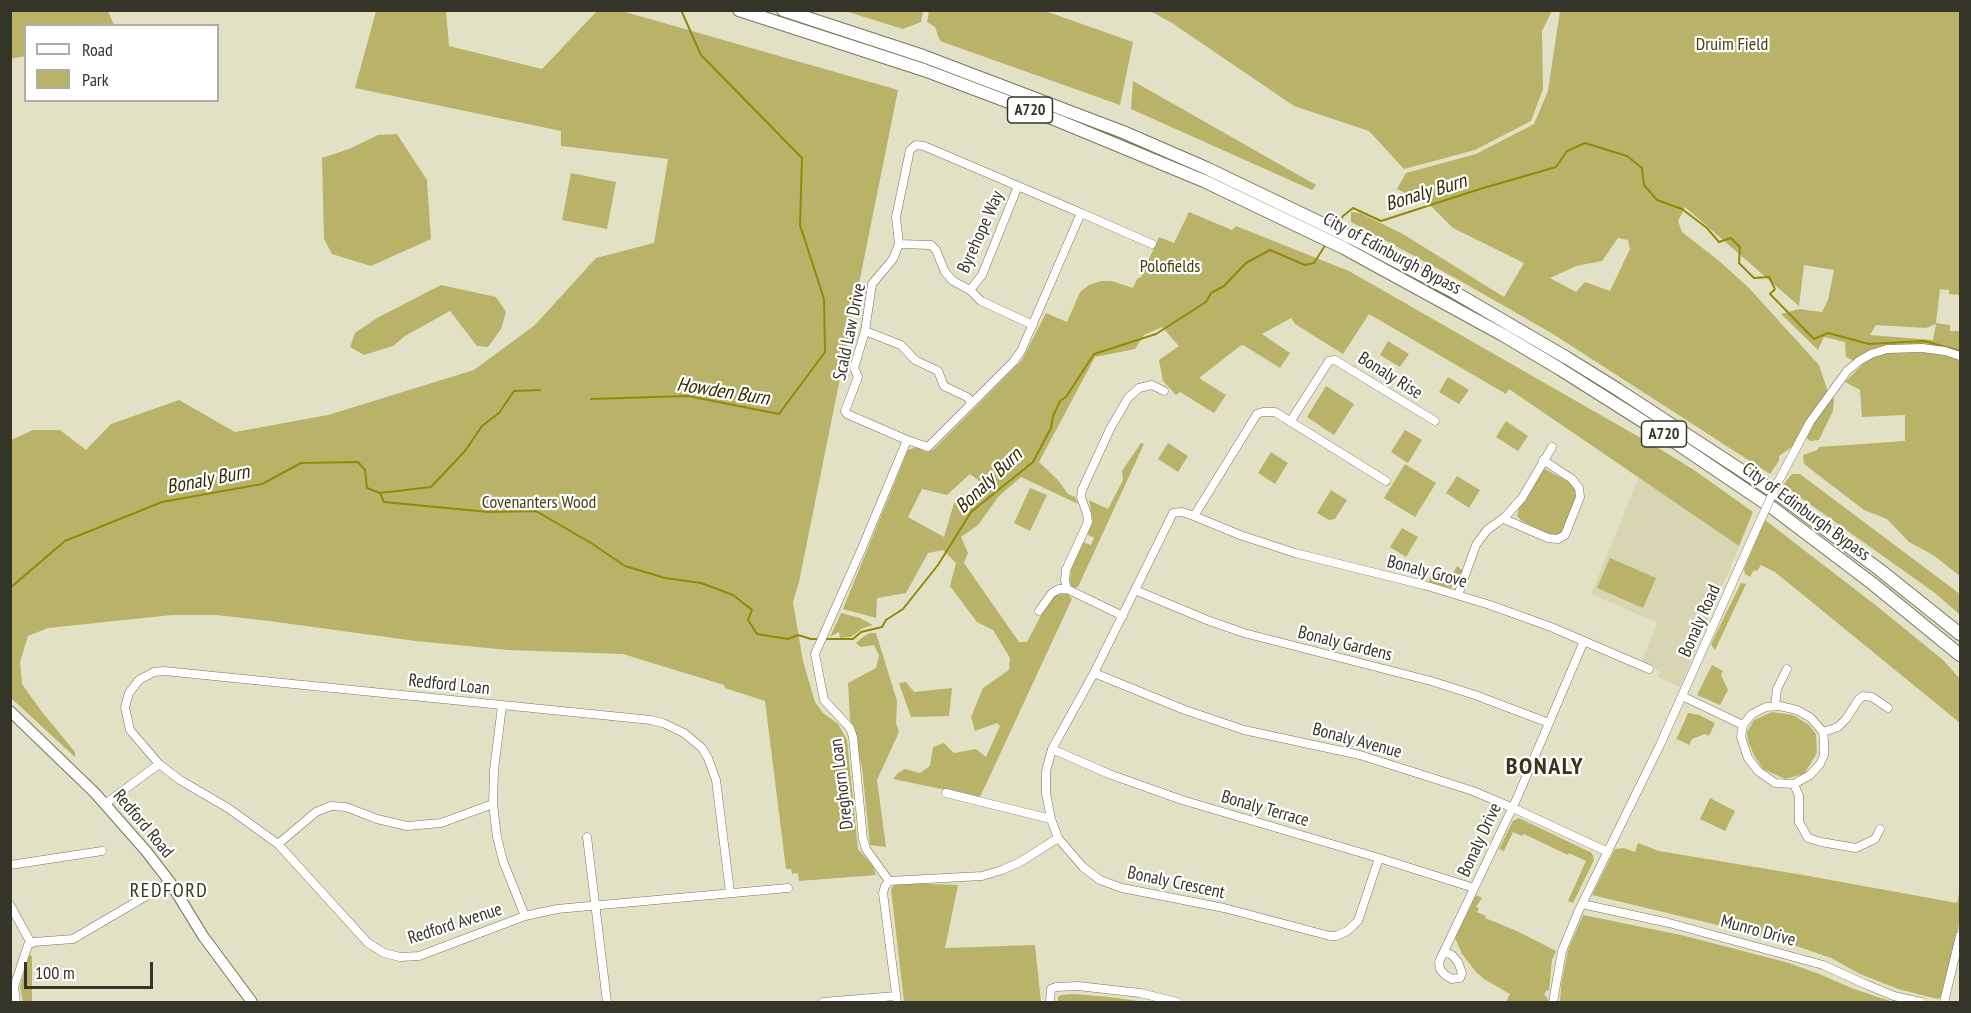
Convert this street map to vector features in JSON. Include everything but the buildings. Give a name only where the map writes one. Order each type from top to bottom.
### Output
[{"type":"highway","name":"City of Edinburgh Bypass","points":[[740,10],[856,47],[1000,98],[1150,158],[1344,248],[1503,335],[1666,436],[1774,509],[1889,596],[1960,655]]},
{"type":"highway","name":"City of Edinburgh Bypass","points":[[783,10],[923,56],[1059,106],[1206,168],[1319,221],[1454,292],[1568,358],[1782,497],[1880,570],[1960,634]]},
{"type":"main road","name":"Redford Road","points":[[10,711],[105,804],[170,882],[204,936],[252,1002]]},
{"type":"street","points":[[1033,325],[981,302],[970,290],[953,280],[945,272],[936,250],[931,245],[899,244],[896,217],[907,157],[909,150],[916,145],[924,146],[1152,244]]},
{"type":"street","name":"Byrehope Way","points":[[970,290],[982,275],[1018,186]]},
{"type":"street","name":"Scald Law Drive","points":[[899,244],[893,259],[872,284],[865,331],[854,368],[858,377],[845,411],[847,414],[928,447],[1014,361],[1021,351],[1081,213]]},
{"type":"street","points":[[865,331],[901,345],[915,360],[938,371],[944,386],[967,397],[972,403]]},
{"type":"street","name":"Bonaly Road","points":[[1553,1002],[1562,951],[1582,904],[1682,696],[1777,484],[1810,422],[1847,371],[1871,354],[1887,349],[1922,348],[1945,351],[1960,356]]},
{"type":"street","name":"Bonaly Rise","points":[[1290,422],[1329,361],[1335,360],[1435,421]]},
{"type":"street","points":[[1067,589],[1066,570],[1088,522],[1088,514],[1081,497],[1082,490],[1110,429],[1128,398],[1139,388],[1152,385],[1164,391]]},
{"type":"street","points":[[1194,516],[1257,414],[1269,411],[1275,412],[1386,481]]},
{"type":"street","name":"Dreghorn Loan","points":[[889,881],[866,849],[863,840],[853,737],[850,728],[821,694],[815,654],[907,440]]},
{"type":"street","points":[[1458,595],[1476,545],[1487,530],[1503,519],[1522,498],[1552,447]]},
{"type":"street","points":[[1503,519],[1548,538],[1558,539],[1565,535],[1580,497],[1580,488],[1572,479],[1543,460]]},
{"type":"street","name":"Bonaly Crescent","points":[[1194,516],[1178,512],[1170,516],[1123,616],[1052,749],[1046,771],[1046,793],[1051,819],[1058,838],[1083,867],[1100,880],[1122,888],[1224,908],[1330,936],[1347,931],[1358,921],[1379,858]]},
{"type":"street","name":"Bonaly Grove","points":[[1194,516],[1240,535],[1295,553],[1458,595],[1513,613],[1584,640],[1649,669]]},
{"type":"street","points":[[1039,611],[1052,593],[1059,589],[1067,589],[1123,616]]},
{"type":"street","name":"Bonaly Gardens","points":[[1135,590],[1244,633],[1431,681],[1476,695],[1549,723]]},
{"type":"street","name":"Bonaly Drive","points":[[1444,952],[1512,807],[1584,640]]},
{"type":"street","points":[[1775,706],[1777,688],[1787,669]]},
{"type":"street","name":"Redford Loan","points":[[159,764],[130,730],[125,714],[126,701],[134,686],[146,675],[154,672],[174,671],[651,720],[674,727],[695,740],[708,758],[716,780],[730,892]]},
{"type":"street","name":"Bonaly Avenue","points":[[1094,673],[1176,707],[1245,730],[1360,755],[1441,780],[1512,807],[1608,852]]},
{"type":"street","points":[[1682,696],[1743,724]]},
{"type":"street","points":[[1822,732],[1838,727],[1863,696],[1872,696],[1888,708]]},
{"type":"street","points":[[502,706],[494,770],[497,837],[503,861],[525,916]]},
{"type":"street","points":[[1775,706],[1788,707],[1804,713],[1817,723],[1822,732],[1825,748],[1820,764],[1810,775],[1794,784],[1775,783],[1752,765],[1741,736],[1743,724],[1758,710],[1775,706]]},
{"type":"street","name":"Bonaly Terrace","points":[[1052,749],[1109,774],[1182,800],[1474,888]]},
{"type":"street","points":[[105,804],[159,764]]},
{"type":"street","name":"Redford Avenue","points":[[159,764],[180,780],[228,808],[278,844],[368,943],[384,953],[400,957],[419,956],[525,916],[557,909],[788,888]]},
{"type":"street","points":[[1794,784],[1799,796],[1799,822],[1808,838],[1856,848],[1875,839],[1880,829]]},
{"type":"street","points":[[946,793],[955,799],[1051,819]]},
{"type":"street","points":[[278,844],[316,812],[331,806],[346,807],[385,822],[406,826],[441,823],[494,804]]},
{"type":"street","points":[[587,837],[607,1002]]},
{"type":"street","points":[[823,1002],[897,999],[883,893],[889,881],[982,876],[1020,862],[1058,838]]},
{"type":"street","points":[[10,865],[102,852]]},
{"type":"street","points":[[14,1002],[14,987],[25,949],[31,942],[73,939],[170,882]]},
{"type":"street","name":"Munro Drive","points":[[1582,904],[1669,923],[1813,962],[1894,996],[1921,1002]]},
{"type":"street","points":[[10,905],[31,942]]},
{"type":"street","points":[[1944,1002],[1960,936]]},
{"type":"street","points":[[1050,1002],[1051,989],[1078,986],[1140,993],[1177,1002]]},
{"type":"shaded area","points":[[1639,477],[1739,546],[1680,687],[1658,677],[1660,672],[1642,660],[1658,623],[1591,594]]},
{"type":"green space","points":[[11,10],[108,11],[114,24],[24,24],[24,56],[11,59]]},
{"type":"green space","name":"Covenanters Wood","points":[[376,11],[446,11],[449,46],[542,69],[597,11],[622,11],[898,90],[799,582],[793,602],[803,661],[815,702],[823,713],[838,724],[847,740],[858,849],[873,866],[876,875],[799,881],[798,873],[792,874],[791,869],[786,869],[765,701],[725,688],[724,685],[623,654],[508,650],[416,641],[216,615],[172,615],[48,628],[28,636],[20,662],[22,684],[75,752],[75,757],[11,698],[11,440],[33,430],[60,430],[86,450],[111,424],[179,400],[235,432],[328,415],[474,370],[535,325],[596,258],[654,243],[668,159],[561,146],[561,131],[355,88]]},
{"type":"green space","points":[[845,11],[923,11],[921,22],[903,29]]},
{"type":"green space","points":[[929,11],[1045,11],[1133,42],[1120,105],[940,41],[935,27],[927,22]]},
{"type":"green space","points":[[1150,11],[1552,11],[1542,31],[1543,89],[1531,121],[1475,150],[1404,169],[1369,131],[1294,106],[1172,23]]},
{"type":"green space","name":"Druim Field","points":[[1560,11],[1960,11],[1960,295],[1949,294],[1949,290],[1940,289],[1936,323],[1950,325],[1950,331],[1960,331],[1960,576],[1933,555],[1909,542],[1887,519],[1864,510],[1804,464],[1803,455],[1819,447],[1905,441],[1905,415],[1862,417],[1860,390],[1845,382],[1862,365],[1846,357],[1845,342],[1824,337],[1818,350],[1781,314],[1799,309],[1822,312],[1828,300],[1834,270],[1804,265],[1799,306],[1685,207],[1678,221],[1682,232],[1748,287],[1819,365],[1828,392],[1793,446],[1779,456],[1779,461],[1770,474],[1553,334],[1351,222],[1351,212],[1360,213],[1403,234],[1504,297],[1524,263],[1453,228],[1432,207],[1397,189],[1406,173],[1476,154],[1534,124],[1548,91]],"holes":[[[1618,238],[1628,240],[1630,249],[1610,291],[1585,282],[1576,292],[1550,278],[1576,266],[1602,261]],[[1936,324],[1933,340],[1870,335],[1876,325],[1926,328]]]},
{"type":"green space","points":[[1133,81],[1316,185],[1312,190],[1131,109]]},
{"type":"green space","points":[[397,134],[427,180],[431,239],[371,266],[332,254],[324,239],[322,158],[349,149],[378,135]]},
{"type":"green space","points":[[571,173],[616,182],[607,229],[562,220]]},
{"type":"green space","name":"Polofields","points":[[1189,212],[1232,230],[1236,226],[1349,271],[1694,470],[1753,512],[1739,546],[1509,389],[1506,394],[1369,314],[1343,354],[1295,324],[1291,318],[1262,334],[1290,353],[1280,368],[1243,345],[1240,346],[1199,378],[1226,395],[1214,413],[1180,392],[1176,395],[1163,381],[1159,360],[1179,346],[1162,327],[1144,335],[1135,349],[1095,357],[1039,462],[1058,480],[1068,494],[1075,497],[1078,504],[1021,477],[999,496],[978,525],[961,537],[968,553],[964,563],[1019,642],[1027,642],[1045,608],[1055,595],[1068,594],[1072,599],[980,797],[893,779],[905,769],[920,773],[930,766],[933,747],[944,743],[954,753],[976,749],[986,757],[1000,726],[997,723],[975,731],[971,717],[983,688],[1009,670],[1010,658],[993,630],[977,622],[950,586],[956,563],[943,550],[928,553],[906,593],[877,598],[876,618],[843,609],[908,450],[916,447],[926,452],[933,450],[1022,360],[1046,313],[1067,322],[1080,292],[1089,285],[1101,281],[1112,281],[1133,288],[1137,279],[1141,277],[1159,237],[1174,243]],"holes":[[[970,474],[987,487],[975,497],[954,503],[944,537],[908,517],[922,489],[947,495]]]},
{"type":"green space","points":[[441,285],[496,297],[506,312],[501,329],[488,347],[477,346],[450,311],[405,336],[393,346],[364,355],[350,347],[355,333],[377,318]]},
{"type":"green space","points":[[1388,341],[1409,354],[1400,367],[1380,355]]},
{"type":"green space","points":[[1448,377],[1469,390],[1459,404],[1439,392]]},
{"type":"green space","points":[[1326,386],[1354,404],[1334,435],[1307,417]]},
{"type":"green space","points":[[1831,397],[1834,399],[1833,411],[1819,440],[1810,441],[1807,438],[1809,430]]},
{"type":"green space","points":[[1506,421],[1528,436],[1518,451],[1496,437]]},
{"type":"green space","points":[[1405,430],[1422,440],[1408,463],[1391,452]]},
{"type":"green space","points":[[1141,443],[1144,444],[1078,587],[1073,588],[1070,583],[1071,569],[1083,542],[1091,545],[1094,538],[1087,534],[1093,521],[1089,500],[1108,509],[1123,480],[1122,471]]},
{"type":"green space","points":[[1168,443],[1188,456],[1178,472],[1158,459]]},
{"type":"green space","points":[[1271,452],[1288,463],[1275,484],[1258,473]]},
{"type":"green space","points":[[1405,464],[1436,483],[1415,517],[1384,498]]},
{"type":"green space","points":[[1543,468],[1569,482],[1578,493],[1565,530],[1558,536],[1548,534],[1522,521],[1517,516],[1520,504]]},
{"type":"green space","points":[[1792,474],[1800,474],[1960,594],[1960,615],[1935,593],[1783,485]]},
{"type":"green space","points":[[1457,476],[1480,490],[1469,508],[1446,493]]},
{"type":"green space","points":[[1030,488],[1047,495],[1030,531],[1014,523]]},
{"type":"green space","points":[[1331,490],[1347,500],[1335,519],[1329,520],[1317,513]]},
{"type":"green space","points":[[1765,520],[1943,660],[1960,679],[1960,723],[1775,572],[1761,565],[1750,577],[1745,574],[1744,569]]},
{"type":"green space","points":[[1402,528],[1418,537],[1406,557],[1390,547]]},
{"type":"green space","points":[[1610,558],[1656,578],[1643,608],[1597,588]]},
{"type":"green space","points":[[1457,566],[1463,571],[1460,579],[1458,578],[1451,588],[1429,583],[1437,567],[1452,575]]},
{"type":"green space","points":[[1741,583],[1746,584],[1715,650],[1711,644]]},
{"type":"green space","points":[[841,613],[860,618],[873,625],[863,628],[851,637],[840,638],[839,632],[830,637]]},
{"type":"green space","points":[[870,633],[876,633],[897,701],[896,723],[899,732],[877,780],[886,847],[870,845],[862,768],[850,720],[848,683],[876,668],[879,655],[874,645],[861,647],[856,643]]},
{"type":"green space","points":[[1712,665],[1723,671],[1721,675],[1728,690],[1720,705],[1697,695]]},
{"type":"green space","points":[[906,682],[914,692],[952,688],[949,716],[911,717],[899,683]]},
{"type":"green space","points":[[1772,712],[1793,715],[1809,725],[1816,734],[1817,753],[1804,774],[1785,779],[1763,769],[1754,755],[1747,732],[1754,720]]},
{"type":"green space","points":[[1688,713],[1699,715],[1715,723],[1709,736],[1705,734],[1692,739],[1689,745],[1677,739],[1672,749]]},
{"type":"green space","points":[[1710,798],[1735,811],[1725,831],[1700,819]]},
{"type":"green space","points":[[1519,818],[1592,853],[1594,860],[1573,903],[1568,901],[1586,861],[1524,834],[1522,836],[1513,832],[1504,851],[1499,849],[1513,821]]},
{"type":"green space","points":[[1638,843],[1659,851],[1957,903],[1960,889],[1960,921],[1941,997],[1937,999],[1898,989],[1860,974],[1831,958],[1776,939],[1592,895],[1615,849],[1624,848],[1635,852]]},
{"type":"green space","points":[[895,884],[958,885],[945,948],[1035,945],[1041,1002],[904,1002],[891,889]]},
{"type":"green space","points":[[1476,895],[1482,898],[1476,907],[1479,908],[1477,912],[1486,916],[1485,918],[1556,951],[1552,960],[1549,991],[1547,990],[1544,994],[1548,1002],[1506,1002],[1510,994],[1484,979],[1462,954],[1455,938]]},
{"type":"green space","points":[[1583,915],[1681,935],[1789,963],[1893,1002],[1560,1002],[1568,950]]},
{"type":"green space","points":[[29,955],[32,956],[32,1002],[23,1002],[20,987]]},
{"type":"green space","points":[[1074,994],[1145,1002],[1058,1002],[1058,997],[1061,995]]},
{"type":"waterway","name":"Howden Burn","points":[[591,399],[688,396],[779,414],[825,352],[824,299],[800,225],[802,158],[701,55],[681,10]]},
{"type":"waterway","name":"Bonaly Burn","points":[[1337,226],[1343,216],[1353,208],[1381,221],[1556,167],[1567,151],[1585,143],[1627,156],[1642,168],[1644,185],[1657,200],[1682,209],[1707,228],[1719,242],[1731,238],[1740,247],[1739,263],[1754,278],[1769,277],[1775,289],[1770,294],[1814,339],[1828,333],[1869,344],[1924,341],[1960,351]]},
{"type":"waterway","name":"Bonaly Burn","points":[[10,588],[65,541],[162,502],[262,484],[301,463],[358,462],[365,470],[367,488],[380,493],[384,502],[488,512],[536,511],[625,566],[665,578],[701,583],[733,595],[752,610],[748,620],[757,634],[788,639],[798,635],[811,639],[853,639],[861,632],[882,627],[886,620],[903,609],[938,565],[971,512],[1033,462],[1051,428],[1053,416],[1060,401],[1066,397],[1094,354],[1156,334],[1206,302],[1211,293],[1224,286],[1246,263],[1270,250],[1305,265],[1314,263],[1326,244]]},
{"type":"waterway","name":"Howden Burn","points":[[380,493],[431,487],[465,451],[482,426],[499,413],[514,391],[540,390]]},
{"type":"district","name":"BONALY","points":[[1545,767]]},
{"type":"district","name":"REDFORD","points":[[169,891]]}]
